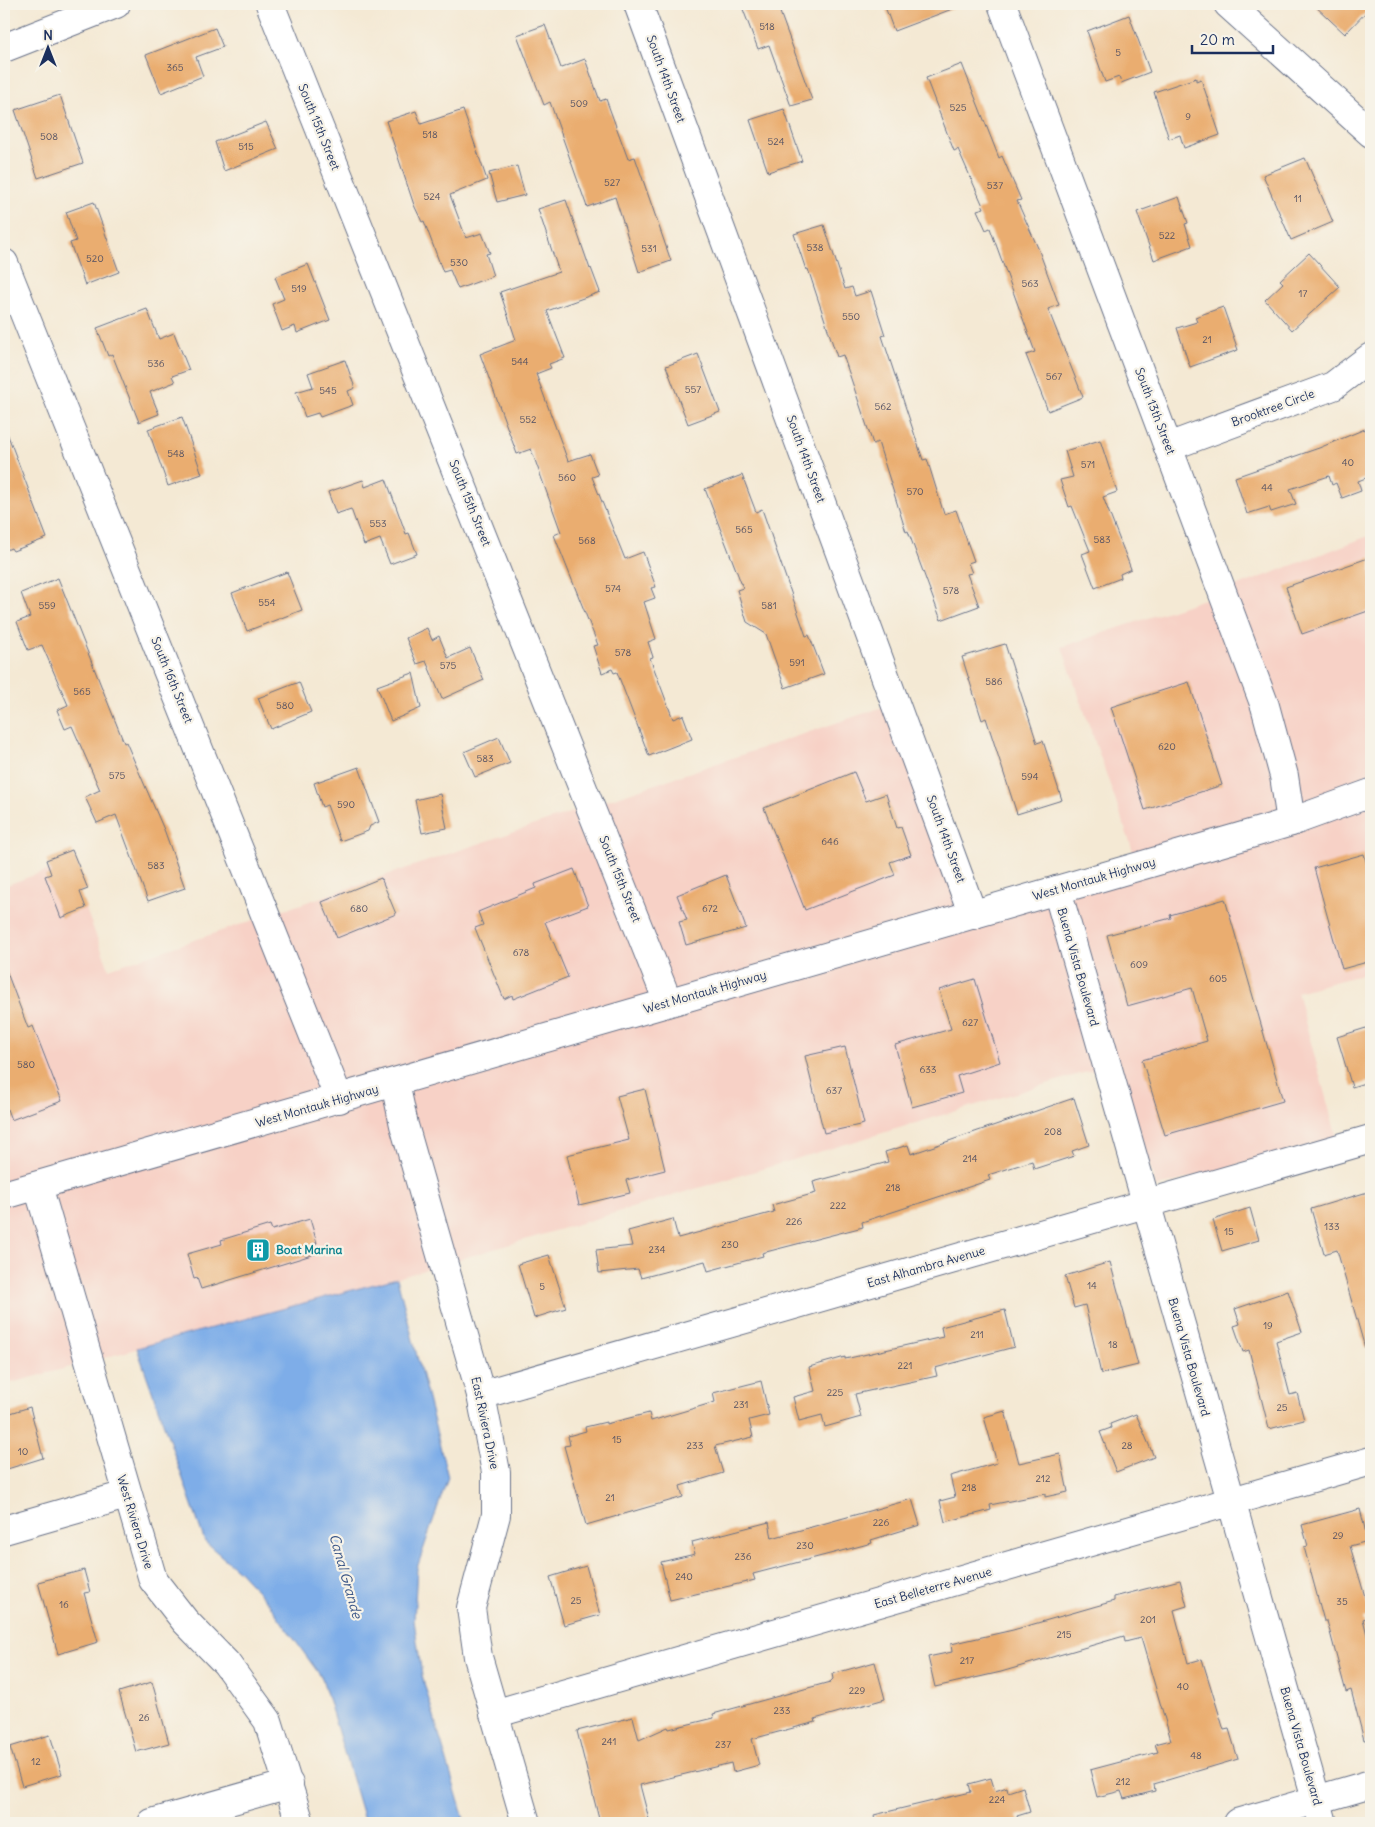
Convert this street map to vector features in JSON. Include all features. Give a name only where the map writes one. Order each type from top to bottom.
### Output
[{"type":"street","points":[[4,48],[116,4]]},
{"type":"street","name":"South 15th Street","points":[[270,4],[668,1002]]},
{"type":"street","name":"South 14th Street","points":[[638,4],[973,915]]},
{"type":"street","points":[[1228,4],[1371,133]]},
{"type":"street","name":"South 13th Street","points":[[1004,5],[1265,706],[1284,776],[1291,822]]},
{"type":"street","name":"South 16th Street","points":[[4,263],[340,1099]]},
{"type":"street","name":"Brooktree Circle","points":[[1168,447],[1333,386],[1371,358]]},
{"type":"street","name":"West Montauk Highway","points":[[5,1189],[38,1186],[340,1099],[1291,822],[1371,793]]},
{"type":"street","name":"Buena Vista Boulevard","points":[[1057,890],[1230,1502],[1320,1812]]},
{"type":"street","name":"East Riviera Drive","points":[[395,1083],[404,1125],[481,1395],[496,1472],[496,1515],[471,1608],[478,1657],[526,1823]]},
{"type":"street","name":"East Alhambra Avenue","points":[[481,1395],[1371,1139]]},
{"type":"street","name":"West Riviera Drive","points":[[38,1186],[126,1495],[153,1580],[185,1621],[226,1664],[268,1721],[290,1784],[300,1823]]},
{"type":"street","name":"East Belleterre Avenue","points":[[494,1714],[1371,1461]]},
{"type":"street","points":[[4,1530],[126,1495]]},
{"type":"street","points":[[152,1823],[290,1784]]},
{"type":"street","points":[[1237,1823],[1320,1812],[1371,1784]]},
{"type":"shaded area","points":[[1371,535],[1371,972],[1297,992],[1337,1138],[1156,1187],[1120,1062],[397,1278],[4,1385],[4,886],[68,863],[109,969],[889,705],[968,924],[1141,874],[1062,647],[1207,598]]},
{"type":"water","name":"Canal Grande","points":[[397,1278],[448,1477],[417,1568],[414,1620],[422,1676],[465,1823],[365,1823],[322,1678],[269,1604],[239,1571],[205,1542],[137,1348]]},
{"type":"building","points":[[741,4],[777,4],[812,100],[791,106],[769,45],[758,49]]},
{"type":"building","points":[[884,4],[960,4],[960,6],[894,31]]},
{"type":"building","points":[[1313,4],[1371,4],[1371,7],[1345,34]]},
{"type":"building","points":[[1129,15],[1150,72],[1121,83],[1119,77],[1105,82],[1087,31]]},
{"type":"building","points":[[545,25],[561,68],[585,59],[600,101],[606,99],[628,159],[635,157],[671,261],[639,272],[615,197],[587,207],[550,102],[544,105],[517,35]]},
{"type":"building","points":[[215,28],[223,47],[196,57],[203,76],[161,93],[146,55]]},
{"type":"building","points":[[962,64],[999,158],[1002,156],[1021,200],[1017,201],[1038,248],[1059,305],[1048,309],[1083,397],[1048,411],[1026,355],[1035,352],[990,228],[986,230],[977,210],[984,208],[958,149],[954,151],[926,78]]},
{"type":"building","points":[[1196,78],[1196,81],[1201,79],[1220,135],[1184,148],[1180,135],[1169,139],[1154,92]]},
{"type":"building","points":[[60,95],[83,163],[38,178],[15,110]]},
{"type":"building","points":[[784,109],[802,161],[768,172],[750,120]]},
{"type":"building","points":[[463,110],[487,180],[450,195],[466,238],[482,233],[490,253],[486,254],[493,276],[458,289],[450,270],[443,272],[424,221],[422,222],[414,205],[386,121],[416,111],[421,124]]},
{"type":"building","points":[[266,122],[278,149],[224,171],[215,142]]},
{"type":"building","points":[[1305,158],[1333,222],[1291,240],[1263,175]]},
{"type":"building","points":[[517,166],[525,195],[497,202],[489,173]]},
{"type":"building","points":[[1179,197],[1188,223],[1185,224],[1192,246],[1154,260],[1137,212]]},
{"type":"building","points":[[566,200],[600,292],[547,311],[565,358],[549,364],[551,368],[536,374],[568,461],[590,454],[598,475],[592,477],[625,559],[643,552],[656,587],[651,588],[655,598],[644,602],[656,639],[648,642],[653,657],[650,658],[673,719],[683,715],[692,739],[649,756],[617,672],[614,673],[612,669],[602,673],[593,646],[598,645],[554,535],[561,532],[531,449],[517,454],[480,354],[516,340],[500,292],[559,272],[538,209]]},
{"type":"building","points":[[94,202],[119,272],[85,285],[70,243],[76,241],[66,212]]},
{"type":"building","points":[[824,225],[845,289],[852,287],[855,296],[871,291],[885,335],[882,336],[923,460],[927,459],[944,514],[956,510],[974,561],[968,563],[972,573],[967,574],[979,606],[941,620],[908,531],[906,532],[878,442],[873,444],[843,355],[837,357],[808,269],[806,270],[794,234]]},
{"type":"building","points":[[1309,253],[1340,287],[1292,330],[1265,300],[1283,283],[1280,280]]},
{"type":"building","points":[[308,264],[330,320],[297,333],[295,326],[282,331],[272,304],[284,299],[275,277]]},
{"type":"building","points":[[1223,307],[1238,350],[1190,367],[1177,328],[1197,322],[1195,317]]},
{"type":"building","points":[[147,309],[159,339],[174,333],[189,370],[172,376],[175,382],[150,392],[159,414],[139,422],[112,354],[108,356],[97,328]]},
{"type":"building","points":[[698,354],[720,412],[688,424],[666,366]]},
{"type":"building","points":[[345,360],[355,388],[348,391],[353,405],[320,417],[318,413],[305,417],[296,392],[313,387],[308,373]]},
{"type":"building","points":[[182,417],[202,474],[168,486],[148,429]]},
{"type":"building","points":[[1365,429],[1371,447],[1371,476],[1358,481],[1361,491],[1342,498],[1336,483],[1332,485],[1329,476],[1290,489],[1296,504],[1271,512],[1269,507],[1247,514],[1235,477],[1319,448]]},
{"type":"building","points":[[4,433],[7,433],[47,538],[13,551],[11,548],[4,551]]},
{"type":"building","points":[[1100,440],[1117,492],[1103,497],[1131,569],[1120,574],[1121,578],[1095,588],[1082,554],[1090,551],[1072,506],[1069,507],[1060,480],[1073,477],[1065,451]]},
{"type":"building","points":[[742,475],[756,512],[762,509],[806,636],[809,635],[824,674],[785,688],[766,634],[747,622],[737,590],[743,588],[705,489]]},
{"type":"building","points":[[386,479],[406,534],[409,533],[417,554],[390,564],[380,539],[364,545],[351,509],[336,514],[328,492],[363,480],[365,487]]},
{"type":"building","points":[[1371,557],[1371,610],[1302,634],[1286,587]]},
{"type":"building","points":[[287,572],[302,610],[247,631],[232,593]]},
{"type":"building","points":[[58,578],[124,743],[126,742],[165,832],[185,888],[148,901],[116,815],[97,823],[85,797],[100,790],[72,726],[65,729],[57,710],[68,705],[42,645],[28,650],[17,622],[30,617],[21,593]]},
{"type":"building","points":[[427,628],[432,640],[439,636],[448,658],[470,648],[484,680],[442,699],[426,661],[417,664],[406,638]]},
{"type":"building","points":[[1005,644],[1037,743],[1043,741],[1062,800],[1017,814],[986,718],[982,720],[962,657]]},
{"type":"building","points":[[413,673],[421,708],[391,721],[377,686]]},
{"type":"building","points":[[299,682],[311,712],[271,729],[258,698]]},
{"type":"building","points":[[1189,682],[1222,785],[1145,810],[1111,707]]},
{"type":"building","points":[[499,737],[510,763],[475,777],[464,752]]},
{"type":"building","points":[[359,767],[379,822],[370,826],[368,831],[340,841],[327,805],[322,807],[314,783]]},
{"type":"building","points":[[854,772],[866,801],[886,794],[897,828],[901,827],[911,855],[890,862],[895,875],[805,910],[764,808]]},
{"type":"building","points":[[440,794],[447,828],[422,833],[415,800]]},
{"type":"building","points":[[72,850],[88,889],[80,892],[86,908],[61,918],[45,876],[51,874],[46,860]]},
{"type":"building","points":[[1364,854],[1371,880],[1371,961],[1342,969],[1314,868]]},
{"type":"building","points":[[574,869],[588,906],[545,922],[568,977],[513,999],[512,995],[504,999],[475,928],[483,925],[478,912],[536,888],[535,884]]},
{"type":"building","points":[[726,875],[746,928],[686,945],[679,922],[687,920],[677,895]]},
{"type":"building","points":[[381,878],[396,914],[337,938],[322,902]]},
{"type":"building","points":[[1225,899],[1283,1101],[1165,1135],[1142,1060],[1207,1041],[1192,988],[1127,1006],[1107,935],[1171,918],[1170,915]]},
{"type":"building","points":[[4,970],[6,970],[28,1028],[33,1026],[62,1101],[11,1120],[4,1101]]},
{"type":"building","points":[[975,979],[1000,1062],[957,1076],[962,1093],[912,1107],[895,1045],[951,1029],[939,990]]},
{"type":"building","points":[[1366,1028],[1371,1044],[1371,1081],[1352,1087],[1337,1037]]},
{"type":"building","points":[[845,1047],[864,1124],[824,1133],[805,1056]]},
{"type":"building","points":[[645,1089],[665,1170],[626,1180],[630,1193],[579,1205],[567,1155],[629,1140],[617,1096]]},
{"type":"building","points":[[1074,1098],[1089,1145],[1072,1151],[1074,1156],[1034,1169],[1032,1161],[988,1175],[990,1180],[862,1222],[863,1227],[762,1253],[763,1256],[708,1271],[705,1261],[641,1278],[638,1269],[599,1273],[596,1250],[632,1246],[628,1231],[673,1219],[678,1238],[774,1212],[772,1205],[816,1193],[813,1182],[888,1162],[885,1152],[908,1145],[911,1154]]},
{"type":"building","points":[[1371,1191],[1371,1347],[1365,1348],[1337,1250],[1324,1254],[1311,1209]]},
{"type":"building","points":[[1250,1208],[1259,1240],[1222,1251],[1213,1220]]},
{"type":"building","name":"Boat Marina","points":[[310,1219],[317,1243],[312,1245],[315,1254],[201,1289],[197,1278],[194,1279],[187,1254],[222,1244],[221,1240],[270,1225],[272,1230]]},
{"type":"building","points":[[549,1255],[566,1308],[534,1318],[518,1264]]},
{"type":"building","points":[[1110,1262],[1138,1365],[1101,1374],[1085,1305],[1074,1308],[1065,1276]]},
{"type":"building","points":[[1288,1291],[1302,1332],[1276,1341],[1290,1395],[1297,1393],[1304,1420],[1269,1429],[1249,1350],[1243,1352],[1234,1326],[1240,1324],[1235,1309]]},
{"type":"building","points":[[1005,1310],[1014,1347],[935,1368],[937,1376],[855,1394],[861,1417],[825,1427],[822,1415],[799,1421],[793,1397],[815,1391],[809,1367],[845,1357],[845,1359],[943,1337],[941,1327]]},
{"type":"building","points":[[761,1381],[769,1415],[749,1420],[753,1437],[715,1446],[723,1473],[680,1486],[683,1497],[586,1525],[564,1446],[570,1445],[568,1436],[586,1431],[585,1427],[606,1422],[606,1424],[649,1413],[651,1421],[715,1402],[713,1393]]},
{"type":"building","points":[[30,1407],[43,1458],[4,1470],[4,1415]]},
{"type":"building","points":[[1005,1411],[1019,1463],[1060,1454],[1068,1492],[1045,1497],[1045,1494],[990,1505],[991,1510],[945,1522],[940,1501],[955,1497],[950,1476],[997,1463],[984,1417]]},
{"type":"building","points":[[1136,1414],[1154,1457],[1116,1472],[1100,1432],[1111,1428],[1110,1424]]},
{"type":"building","points":[[912,1499],[920,1525],[871,1540],[872,1543],[753,1574],[755,1580],[670,1600],[661,1562],[695,1554],[692,1542],[769,1522],[772,1538]]},
{"type":"building","points":[[1360,1509],[1368,1541],[1350,1546],[1371,1617],[1363,1619],[1371,1651],[1371,1739],[1364,1740],[1351,1690],[1346,1692],[1327,1621],[1324,1621],[1304,1547],[1308,1546],[1302,1525]]},
{"type":"building","points":[[586,1566],[600,1615],[564,1625],[550,1577]]},
{"type":"building","points":[[84,1570],[90,1592],[84,1593],[98,1642],[58,1654],[38,1582]]},
{"type":"building","points":[[1180,1580],[1187,1606],[1174,1610],[1188,1663],[1202,1659],[1224,1730],[1229,1729],[1238,1759],[1154,1784],[1155,1791],[1124,1799],[1121,1791],[1097,1797],[1090,1770],[1158,1752],[1155,1744],[1171,1740],[1141,1638],[1125,1642],[1124,1636],[1001,1672],[935,1687],[928,1657],[952,1652],[951,1644],[1013,1630],[1114,1601],[1114,1597]]},
{"type":"building","points":[[875,1662],[885,1699],[815,1719],[816,1722],[752,1739],[759,1765],[733,1772],[731,1763],[640,1785],[650,1823],[600,1823],[577,1731],[633,1717],[639,1740],[668,1727],[669,1729],[714,1718],[713,1714],[830,1682],[833,1679],[832,1674]]},
{"type":"building","points":[[152,1682],[169,1743],[136,1752],[119,1692]]},
{"type":"building","points":[[50,1735],[62,1774],[22,1786],[10,1747]]},
{"type":"building","points":[[991,1778],[995,1791],[1007,1787],[1008,1792],[1023,1787],[1030,1812],[1017,1816],[1019,1823],[875,1823],[874,1815],[971,1792],[969,1784]]},
{"type":"place","name":"Boat Marina","points":[[258,1250]]}]
